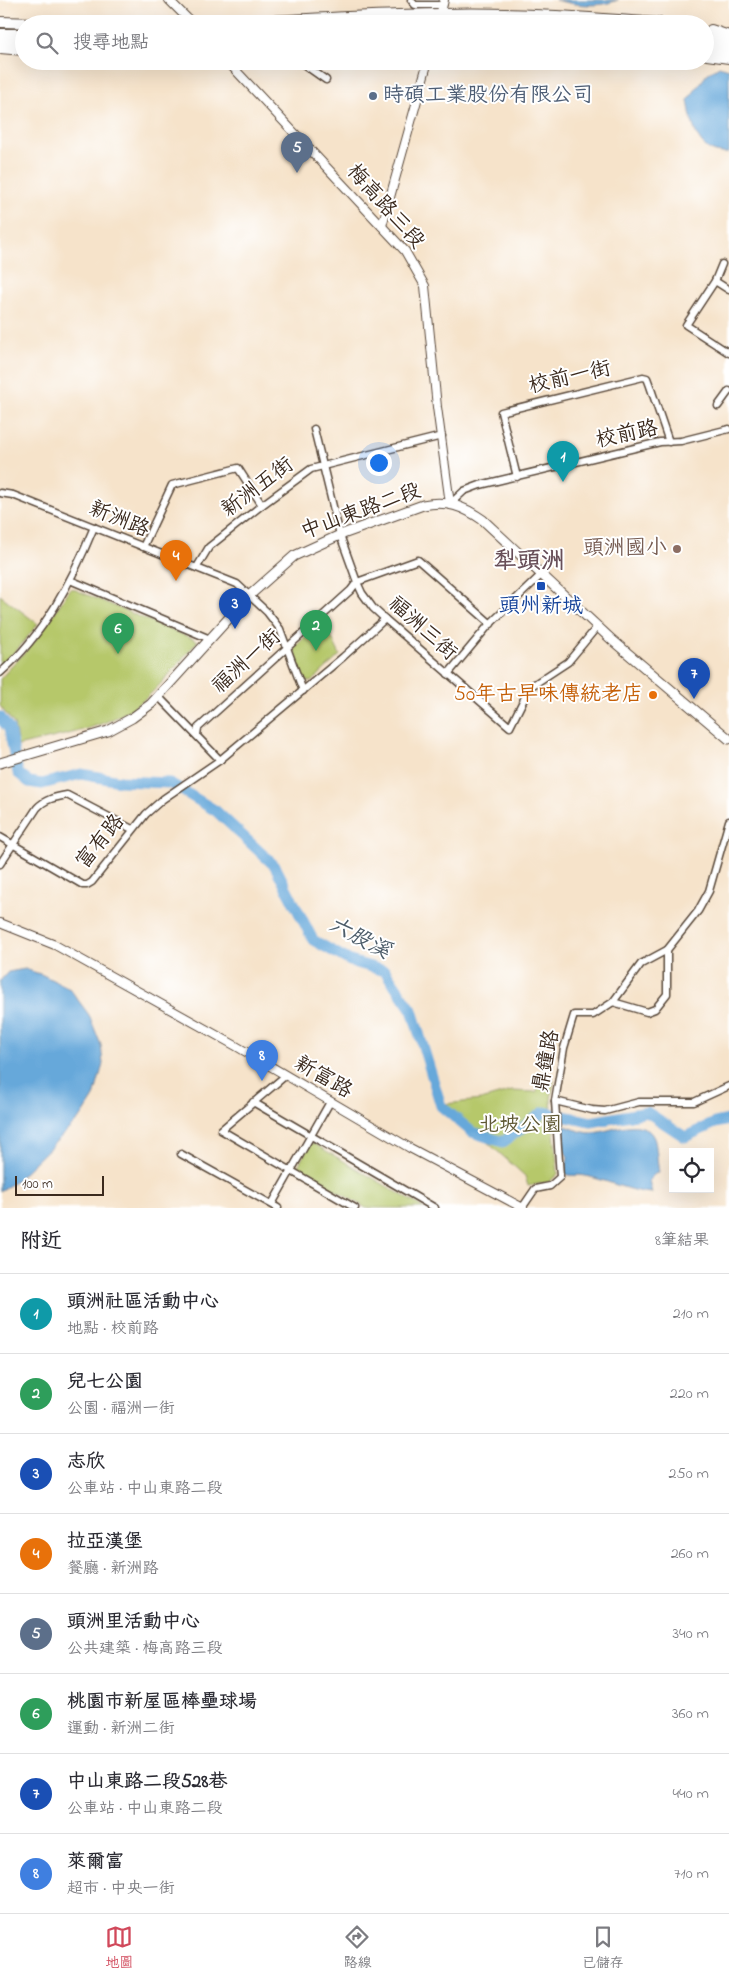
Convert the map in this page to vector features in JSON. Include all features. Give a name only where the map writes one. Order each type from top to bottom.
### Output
[{"type":"main road","points":[[372,15],[442,11],[548,15]]},
{"type":"main road","points":[[0,22],[15,22]]},
{"type":"main road","points":[[714,31],[729,35]]},
{"type":"main road","points":[[0,34],[15,34]]},
{"type":"main road","points":[[714,40],[729,43]]},
{"type":"main road","points":[[0,42],[15,43]]},
{"type":"main road","points":[[0,48],[15,49]]},
{"type":"main road","points":[[714,51],[729,51]]},
{"type":"main road","points":[[714,54],[729,59]]},
{"type":"main road","name":"中山東路二段","points":[[4,762],[108,731],[132,718],[158,696],[250,596],[294,556],[340,536],[423,505],[436,502],[466,508],[483,520],[597,626],[729,739]]},
{"type":"street","points":[[169,0],[184,15]]},
{"type":"street","points":[[411,0],[416,5],[442,11]]},
{"type":"street","name":"梅高路三段","points":[[235,70],[405,251],[425,286],[450,504]]},
{"type":"street","points":[[312,70],[326,80]]},
{"type":"street","points":[[382,226],[425,70]]},
{"type":"street","points":[[722,264],[714,281],[686,325],[729,353]]},
{"type":"street","points":[[714,281],[729,290]]},
{"type":"street","name":"校前一街","points":[[517,477],[501,412],[643,377],[646,378],[650,386],[669,442]]},
{"type":"street","points":[[718,406],[729,391]]},
{"type":"street","name":"福洲三街","points":[[314,429],[340,536],[362,593],[373,608],[385,619],[510,728],[530,687],[568,662],[597,626]]},
{"type":"street","name":"校前路","points":[[450,504],[464,490],[660,442],[669,442],[729,429]]},
{"type":"street","name":"新洲五街","points":[[197,567],[208,547],[304,473],[323,466],[442,436]]},
{"type":"street","points":[[143,547],[172,486],[238,468],[262,504]]},
{"type":"street","name":"新洲路","points":[[0,493],[13,495],[237,584],[275,621],[284,637],[303,691]]},
{"type":"street","points":[[0,674],[37,633],[70,580],[94,527]]},
{"type":"street","name":"福洲一街","points":[[196,735],[198,728],[288,648],[351,590],[357,582],[418,560],[490,624]]},
{"type":"street","points":[[448,674],[490,624],[542,574]]},
{"type":"street","points":[[70,580],[210,639]]},
{"type":"street","name":"富有路","points":[[0,837],[83,885],[87,885],[92,882],[132,829],[164,799],[220,760],[385,619]]},
{"type":"street","points":[[158,696],[220,760]]},
{"type":"street","points":[[0,864],[42,802],[67,794],[132,829]]},
{"type":"street","points":[[666,950],[667,994],[655,1009],[647,1012],[613,1002],[641,964],[666,950],[698,911],[709,891],[729,821]]},
{"type":"street","name":"新富路","points":[[0,923],[55,945],[236,1046],[284,1076],[509,1205],[522,1208]]},
{"type":"street","name":"鼎鐘路","points":[[522,1208],[535,1189],[550,1186],[560,1177],[555,1101],[564,1048],[574,1015],[593,1015],[613,1002]]},
{"type":"street","points":[[284,1076],[221,1130],[355,1208]]},
{"type":"street","points":[[555,1101],[592,1110],[605,1111],[638,1102],[694,1102],[729,1086]]},
{"type":"street","points":[[253,1102],[435,1208]]},
{"type":"street","points":[[180,1154],[275,1206],[290,1170],[330,1102]]},
{"type":"green space","points":[[71,588],[198,641],[151,693],[121,715],[93,727],[18,746],[14,724],[0,706],[0,679],[35,641]]},
{"type":"green space","points":[[0,595],[38,624],[17,650],[0,665]]},
{"type":"green space","points":[[323,619],[340,655],[311,682],[303,680],[294,648]]},
{"type":"green space","name":"北坡公園","points":[[554,1080],[551,1100],[558,1174],[549,1182],[528,1186],[525,1176],[445,1104],[481,1100],[512,1091],[536,1092],[541,1083]]},
{"type":"green space","points":[[311,1142],[424,1208],[366,1208],[297,1168]]},
{"type":"water","points":[[555,0],[618,0],[610,3],[586,5]]},
{"type":"water","points":[[719,66],[729,69],[729,153],[718,153],[710,150],[703,144],[694,129],[688,100],[707,74]]},
{"type":"water","points":[[25,969],[43,975],[70,989],[89,1015],[101,1045],[103,1064],[94,1097],[82,1116],[15,1182],[0,1191],[0,981],[8,972]]},
{"type":"water","points":[[559,1123],[575,1130],[589,1133],[626,1126],[642,1127],[649,1131],[655,1141],[659,1172],[649,1180],[652,1193],[582,1175],[565,1174],[568,1157],[563,1145]]},
{"type":"waterway","name":"六股溪","points":[[0,717],[9,729],[18,773],[29,782],[42,784],[81,774],[120,781],[170,783],[216,811],[275,866],[313,940],[350,961],[385,971],[412,1010],[441,1106],[472,1132],[503,1142],[544,1112],[591,1122],[647,1112],[685,1137],[715,1123],[729,1120]]},
{"type":"place","name":"時碩工業股份有限公司","points":[[373,96]]},
{"type":"place","name":"頭洲里活動中心","points":[[297,173]]},
{"type":"place","name":"頭洲社區活動中心","points":[[563,482]]},
{"type":"place","name":"頭洲國小","points":[[677,549]]},
{"type":"place","name":"拉亞漢堡","points":[[176,581]]},
{"type":"place","name":"頭州新城","points":[[541,586]]},
{"type":"place","name":"志欣","points":[[235,629]]},
{"type":"place","name":"兒七公園","points":[[316,651]]},
{"type":"place","name":"桃園市新屋區棒壘球場","points":[[118,654]]},
{"type":"place","name":"50年古早味傳統老店","points":[[653,695]]},
{"type":"place","name":"中山東路二段528巷","points":[[694,699]]},
{"type":"place","name":"萊爾富","points":[[262,1081]]},
{"type":"district","name":"犁頭洲","points":[[529,562]]}]
